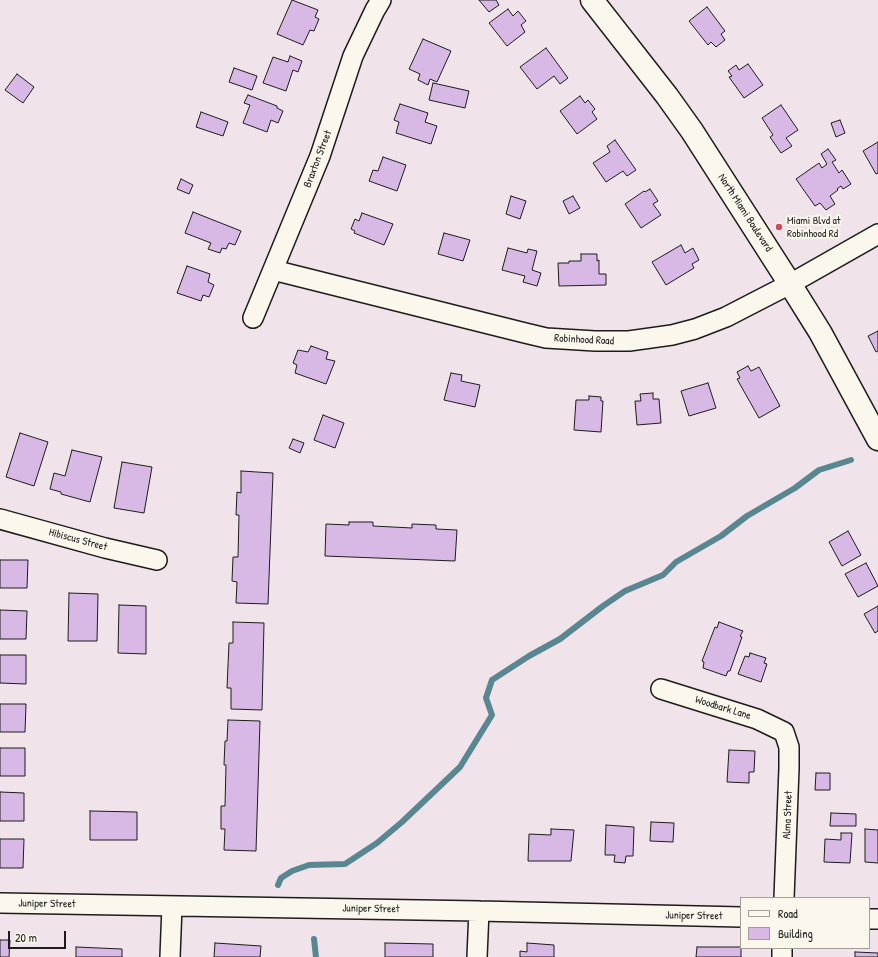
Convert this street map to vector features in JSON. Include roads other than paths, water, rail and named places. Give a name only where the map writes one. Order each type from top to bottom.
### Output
[{"type":"main road","name":"North Miami Boulevard","points":[[592,0],[667,96],[692,131],[820,332],[878,439]]},
{"type":"street","name":"Braxton Street","points":[[253,318],[320,156],[353,56],[374,10],[381,0]]},
{"type":"street","name":"Robinhood Road","points":[[273,270],[525,334],[546,338],[595,341],[629,341],[649,339],[695,329],[726,317],[790,284],[878,234]]},
{"type":"street","name":"Hibiscus Street","points":[[0,519],[106,548],[157,560]]},
{"type":"street","name":"Woodbark Lane","points":[[660,689],[757,719],[784,732]]},
{"type":"street","name":"Alma Street","points":[[784,732],[788,747],[789,768],[784,897]]},
{"type":"street","name":"Juniper Street","points":[[0,903],[479,910],[740,917]]},
{"type":"street","points":[[170,957],[172,906]]},
{"type":"street","points":[[477,957],[479,910]]},
{"type":"waterway","points":[[278,885],[281,878],[292,871],[309,865],[345,864],[377,843],[402,822],[460,767],[492,715],[486,698],[492,680],[529,656],[560,639],[625,591],[663,575],[676,562],[721,536],[747,516],[795,488],[819,470],[851,460]]},
{"type":"waterway","points":[[314,939],[316,957]]},
{"type":"place","name":"Miami Blvd at Robinhood Rd","points":[[779,227]]}]
